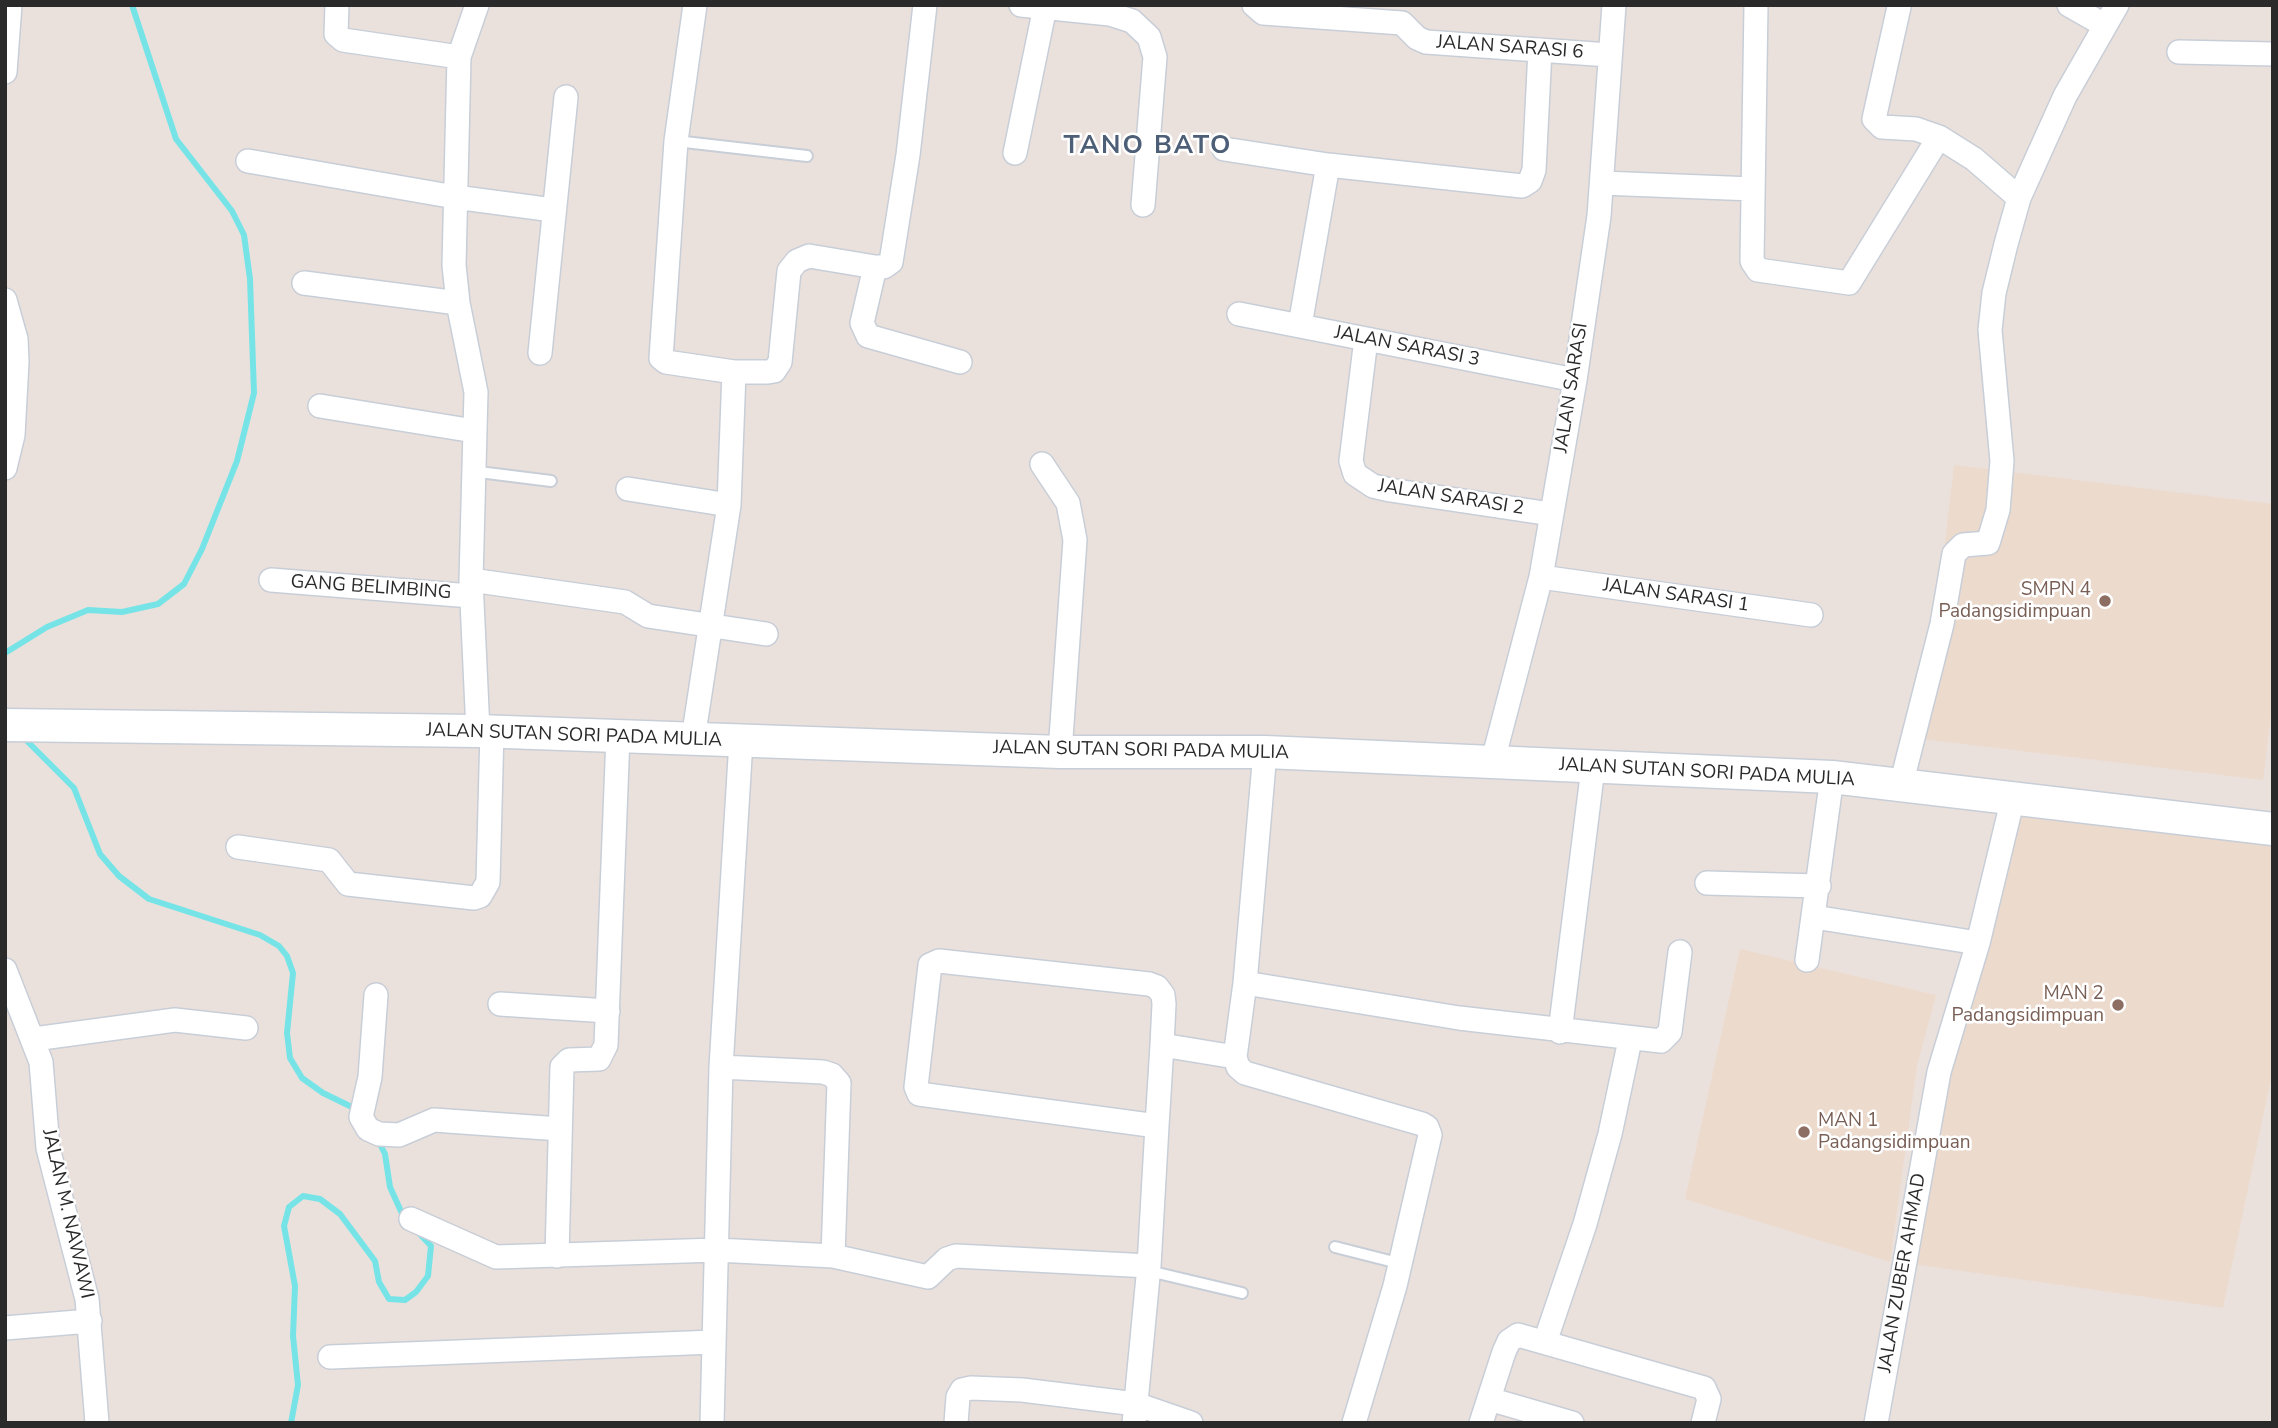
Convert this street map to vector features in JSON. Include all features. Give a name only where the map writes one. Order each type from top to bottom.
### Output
[{"type":"street","points":[[5,72],[10,5]]},
{"type":"street","points":[[337,5],[336,34],[343,40],[459,57]]},
{"type":"street","points":[[238,847],[330,860],[348,884],[474,898],[480,896],[488,882],[485,731],[471,588],[474,376],[458,303],[454,265],[459,57],[477,5]]},
{"type":"street","points":[[695,5],[676,141],[661,358],[666,362],[734,372],[771,372],[779,366],[789,271],[797,261],[809,256],[875,267],[884,267],[891,262],[925,5]]},
{"type":"street","points":[[1021,5],[1111,10],[1132,21],[1144,31],[1153,45],[1155,57],[1143,205]]},
{"type":"street","name":"JALAN SARASI 6","points":[[1254,5],[1255,10],[1263,13],[1402,23],[1417,38],[1426,42],[1609,55]]},
{"type":"street","name":"JALAN SARASI","points":[[1492,764],[1541,577],[1575,380],[1602,183],[1614,5]]},
{"type":"street","points":[[1755,5],[1752,261],[1755,269],[1766,274],[1849,283],[1939,137]]},
{"type":"street","points":[[2069,5],[2104,25]]},
{"type":"street","points":[[1902,785],[1942,624],[1954,554],[1963,545],[1988,542],[1998,510],[2002,461],[1991,314],[1998,272],[2019,198],[2065,96],[2118,5]]},
{"type":"street","points":[[1894,6],[1874,119],[1882,127],[1916,129],[1939,137],[1974,159],[2019,198]]},
{"type":"street","points":[[1015,153],[1045,8]]},
{"type":"street","points":[[1224,149],[1328,165],[1522,187],[1527,184],[1534,170],[1541,51]]},
{"type":"street","points":[[2179,52],[2273,54]]},
{"type":"street","points":[[540,353],[566,97]]},
{"type":"street","points":[[248,161],[455,197],[553,210]]},
{"type":"street","points":[[1300,325],[1328,165]]},
{"type":"street","points":[[1602,183],[1753,189]]},
{"type":"street","points":[[875,267],[862,323],[868,336],[960,362]]},
{"type":"street","points":[[304,283],[458,303]]},
{"type":"street","points":[[5,300],[16,340],[10,409],[13,435],[5,468]]},
{"type":"street","name":"JALAN SARASI 3","points":[[1239,314],[1575,380]]},
{"type":"street","name":"JALAN SARASI 2","points":[[1366,339],[1351,461],[1355,474],[1373,486],[1551,514]]},
{"type":"street","points":[[693,739],[713,626],[729,505],[734,372]]},
{"type":"street","points":[[320,406],[474,431]]},
{"type":"street","points":[[1042,464],[1068,503],[1075,540],[1060,752]]},
{"type":"street","points":[[628,489],[729,505]]},
{"type":"street","name":"JALAN SARASI 1","points":[[1541,577],[1811,615]]},
{"type":"street","name":"GANG BELIMBING","points":[[271,580],[471,588],[625,602],[648,616],[766,634]]},
{"type":"street","name":"JALAN SUTAN SORI PADA MULIA","points":[[5,725],[485,731],[1060,752],[1265,752],[1832,777],[2273,829]]},
{"type":"street","points":[[557,1256],[562,1067],[569,1060],[596,1060],[603,1056],[608,1011],[618,736]]},
{"type":"street","points":[[712,1423],[721,1067],[741,741]]},
{"type":"street","points":[[1265,752],[1245,983],[1235,1057],[1237,1067],[1245,1073],[1427,1127],[1430,1135],[1398,1263],[1395,1286],[1354,1423]]},
{"type":"street","points":[[1560,1032],[1593,768]]},
{"type":"street","points":[[1807,960],[1832,777]]},
{"type":"street","name":"JALAN ZUBER AHMAD","points":[[1876,1423],[1939,1072],[1978,943],[2012,798]]},
{"type":"street","points":[[1707,884],[1819,886]]},
{"type":"street","points":[[1814,917],[1978,943]]},
{"type":"street","points":[[1245,983],[1560,1032],[1661,1041],[1669,1036],[1680,952]]},
{"type":"street","points":[[1135,1414],[1149,1269],[1162,1045],[1163,995],[1157,987],[939,961],[933,963],[929,969],[916,1087],[919,1094],[1157,1126]]},
{"type":"street","name":"JALAN M. NAWAWI","points":[[5,970],[34,1040],[44,1077],[48,1148],[90,1321],[97,1423]]},
{"type":"street","points":[[376,995],[370,1077],[362,1109],[365,1126],[379,1134],[405,1133],[435,1120],[560,1129]]},
{"type":"street","points":[[500,1004],[608,1011]]},
{"type":"street","points":[[34,1040],[175,1020],[246,1028]]},
{"type":"street","points":[[1545,1342],[1585,1224],[1610,1134],[1630,1040]]},
{"type":"street","points":[[1162,1045],[1235,1057]]},
{"type":"street","points":[[721,1067],[823,1072],[832,1075],[839,1083],[834,1256]]},
{"type":"street","points":[[411,1219],[488,1256],[717,1250],[834,1256],[928,1278],[947,1259],[956,1256],[1149,1269]]},
{"type":"street","points":[[5,1328],[90,1321]]},
{"type":"street","points":[[1481,1423],[1511,1339],[1518,1335],[1704,1388],[1709,1399],[1703,1423]]},
{"type":"street","points":[[330,1357],[714,1342]]},
{"type":"street","points":[[957,1423],[958,1397],[962,1391],[971,1388],[1022,1390],[1191,1423]]},
{"type":"street","points":[[1489,1399],[1572,1423]]},
{"type":"lane","points":[[676,141],[807,156]]},
{"type":"lane","points":[[471,471],[551,481]]},
{"type":"lane","points":[[1335,1247],[1398,1263]]},
{"type":"lane","points":[[1149,1269],[1242,1293]]},
{"type":"shaded area","name":"SMPN 4 Padangsidimpuan","points":[[1954,465],[2273,504],[2273,698],[2263,780],[1922,739]]},
{"type":"shaded area","name":"MAN 2 Padangsidimpuan","points":[[2016,808],[2273,843],[2273,1069],[2223,1308],[1913,1264],[1945,1072]]},
{"type":"shaded area","name":"MAN 1 Padangsidimpuan","points":[[1740,949],[1936,995],[1917,1066],[1890,1262],[1685,1199]]},
{"type":"waterway","points":[[5,653],[47,627],[88,610],[122,612],[158,604],[184,584],[202,549],[237,461],[254,393],[250,279],[244,235],[232,211],[176,139],[132,5]]},
{"type":"waterway","points":[[22,736],[74,788],[100,854],[119,876],[149,899],[260,935],[279,946],[287,956],[293,973],[287,1033],[290,1058],[302,1078],[323,1093],[356,1109]]},
{"type":"waterway","points":[[378,1140],[385,1154],[390,1187],[404,1218]]},
{"type":"waterway","points":[[291,1423],[298,1385],[293,1336],[295,1286],[284,1226],[289,1207],[303,1196],[320,1199],[340,1214],[375,1261],[379,1282],[389,1299],[405,1300],[416,1292],[428,1276],[431,1246],[417,1231]]},
{"type":"place","name":"SMPN 4 Padangsidimpuan","points":[[2105,601]]},
{"type":"place","name":"MAN 2 Padangsidimpuan","points":[[2118,1005]]},
{"type":"place","name":"MAN 1 Padangsidimpuan","points":[[1804,1132]]},
{"type":"district","name":"TANO BATO","points":[[1148,147]]}]
